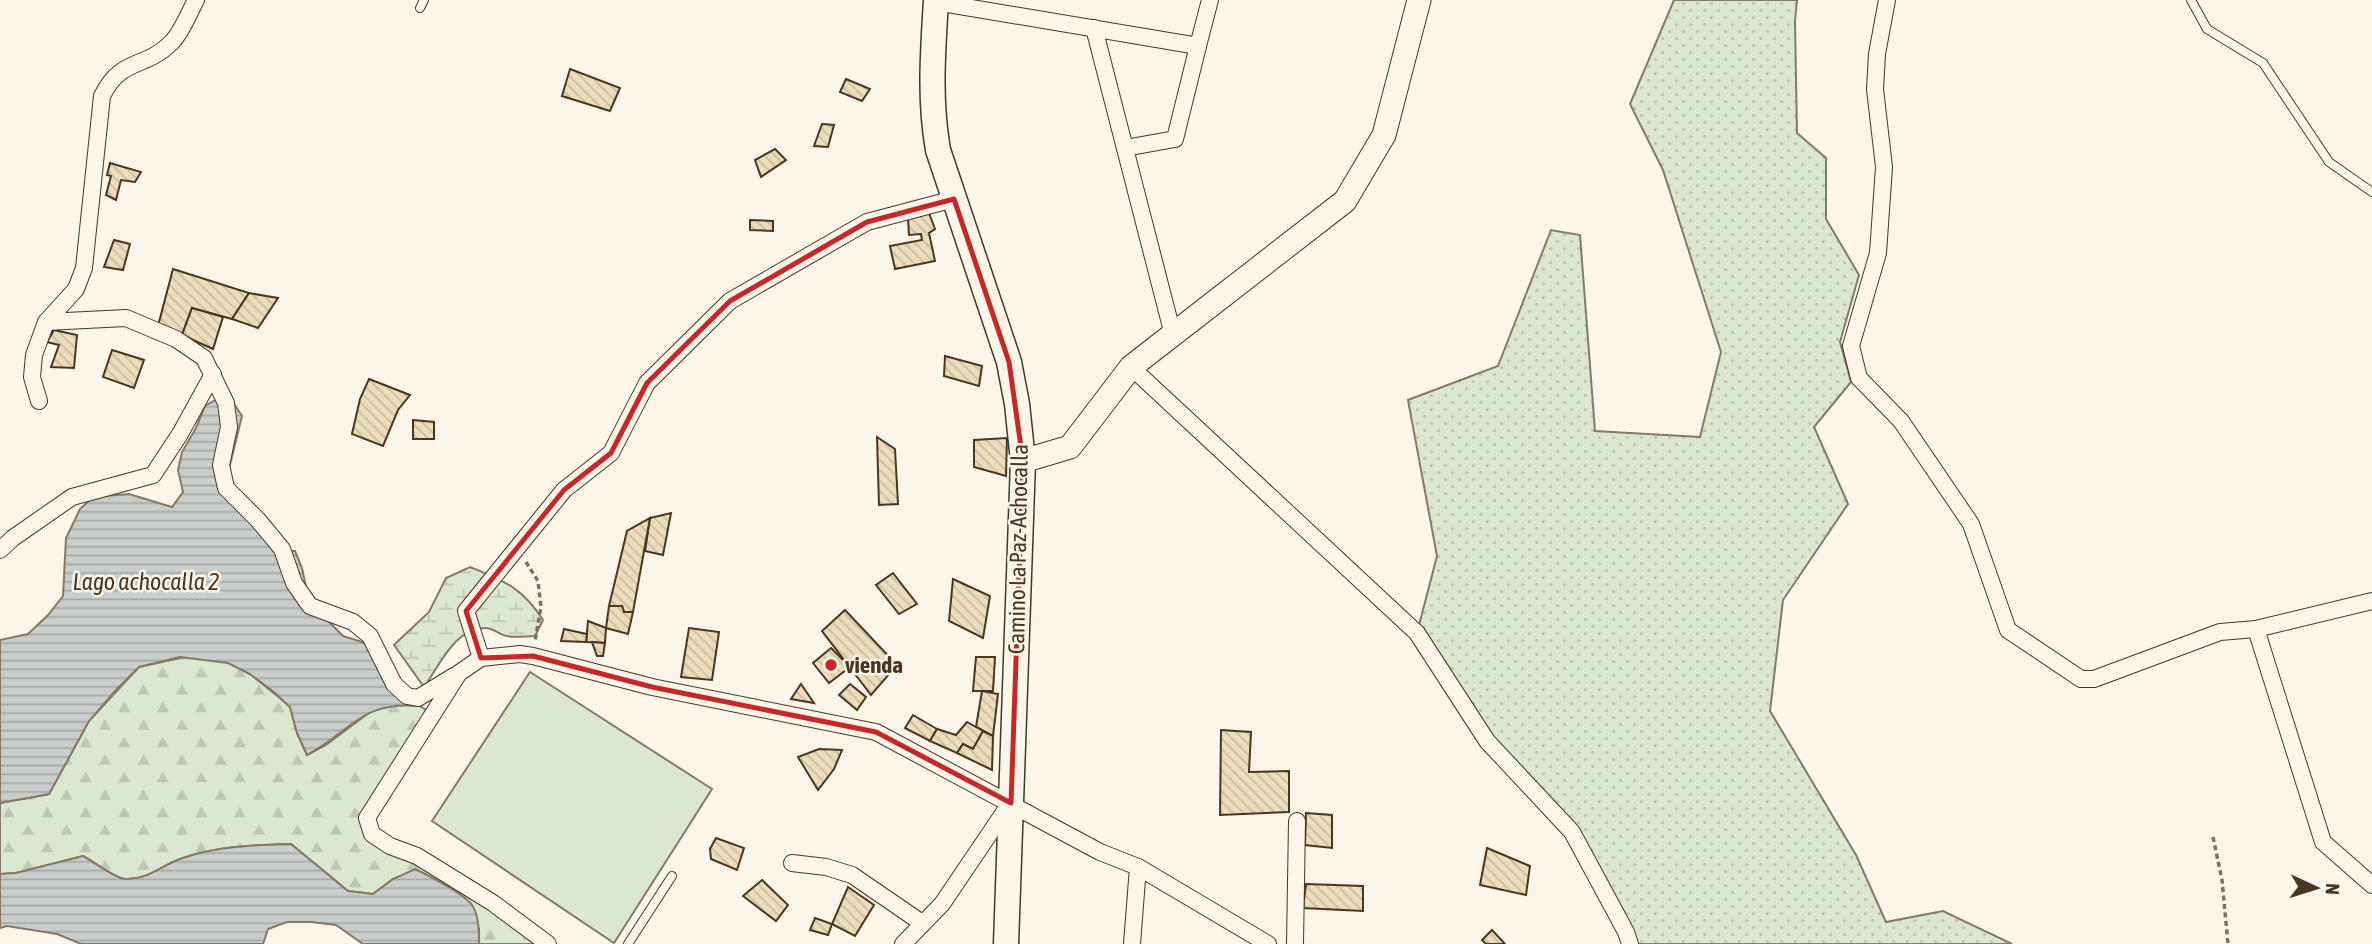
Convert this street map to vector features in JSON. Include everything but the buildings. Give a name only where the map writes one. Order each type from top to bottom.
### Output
[{"type":"main road","points":[[1023,461],[1070,447],[1131,367],[1345,201],[1384,135],[1419,0]]},
{"type":"main road","name":"Camino La Paz-Achocalla","points":[[936,1],[931,67],[932,115],[938,150],[1009,362],[1023,461],[1006,944]]},
{"type":"street","points":[[39,401],[32,377],[34,355],[46,322],[76,289],[84,268],[102,96],[110,80],[122,69],[153,57],[173,42],[196,0]]},
{"type":"street","points":[[1125,148],[1175,139],[1210,0]]},
{"type":"street","points":[[1887,0],[1877,54],[1875,89],[1884,167],[1878,253],[1851,346],[1859,378],[1900,421],[1971,524],[2008,630],[2081,678],[2095,679],[2220,632],[2256,629],[2372,601]]},
{"type":"street","points":[[936,1],[1198,46]]},
{"type":"street","points":[[1094,28],[1173,335]]},
{"type":"street","points":[[481,658],[466,611],[564,490],[611,453],[647,383],[730,301],[867,222],[954,199]]},
{"type":"street","points":[[46,322],[126,318],[176,339],[204,358],[226,403],[229,427],[221,465],[226,488],[282,549],[294,583],[310,606],[353,622],[370,636],[394,684],[407,696],[418,698],[481,658],[520,654],[652,687],[876,732],[1100,852],[1138,867],[1268,944]]},
{"type":"street","points":[[1131,367],[1417,633],[1487,741],[1572,832],[1630,944]]},
{"type":"street","points":[[0,550],[72,497],[153,475],[180,434],[213,374]]},
{"type":"street","points":[[2256,629],[2323,842],[2372,885]]},
{"type":"street","points":[[459,673],[372,808],[367,818],[372,834],[450,876],[493,903],[548,944]]},
{"type":"street","points":[[903,944],[942,904],[1011,803]]},
{"type":"street","points":[[1295,944],[1297,821]]},
{"type":"street","points":[[792,863],[826,867],[852,875],[922,923]]},
{"type":"street","points":[[1132,944],[1138,867]]},
{"type":"lane","points":[[2192,0],[2207,29],[2263,63],[2329,162],[2372,192]]},
{"type":"lane","points":[[628,944],[672,876]]},
{"type":"path","points":[[526,562],[538,581],[541,607],[533,656]]},
{"type":"path","points":[[2213,837],[2222,880],[2228,944]]},
{"type":"highlighted area","points":[[954,199],[1009,362],[1023,461],[1011,803],[876,732],[652,687],[533,656],[481,658],[466,611],[564,490],[611,453],[647,383],[730,301],[867,222]]},
{"type":"green space","points":[[1674,0],[1797,0],[1797,133],[1826,158],[1826,219],[1859,275],[1840,342],[1851,382],[1814,427],[1848,504],[1783,600],[1770,711],[1856,855],[1886,922],[1943,911],[2012,944],[1630,944],[1572,833],[1487,741],[1417,633],[1437,556],[1408,400],[1498,366],[1551,230],[1580,235],[1595,431],[1700,437],[1721,352],[1663,170],[1630,104]]},
{"type":"green space","points":[[470,567],[520,592],[543,620],[535,636],[510,637],[486,628],[465,634],[449,649],[424,687],[394,645],[429,612],[446,578]]},
{"type":"green space","points":[[185,657],[228,662],[250,674],[290,707],[307,755],[326,745],[374,709],[403,704],[420,706],[432,714],[372,808],[372,834],[548,944],[479,944],[479,928],[393,879],[373,894],[348,891],[291,844],[207,851],[133,879],[116,876],[83,856],[16,873],[0,874],[0,803],[49,794],[89,721],[139,667]]},
{"type":"green space","points":[[530,672],[712,789],[614,943],[432,821]]},
{"type":"water","name":"Lago achocalla 2","points":[[219,398],[232,401],[242,416],[227,477],[276,551],[295,551],[302,568],[309,601],[343,636],[375,646],[420,706],[384,708],[370,713],[307,755],[290,707],[275,693],[250,674],[228,663],[180,657],[139,667],[115,691],[89,721],[49,794],[0,803],[0,640],[28,634],[63,596],[66,538],[80,509],[93,497],[129,494],[172,507],[183,492],[178,470],[182,452],[205,406]]},
{"type":"water","points":[[291,844],[348,891],[373,894],[393,879],[415,869],[454,890],[472,905],[479,929],[479,944],[363,944],[336,925],[311,922],[287,922],[268,929],[263,944],[81,944],[57,934],[7,926],[0,928],[0,874],[16,873],[83,856],[116,876],[133,879],[207,851]]},
{"type":"place","name":"vienda","points":[[831,665]]}]
